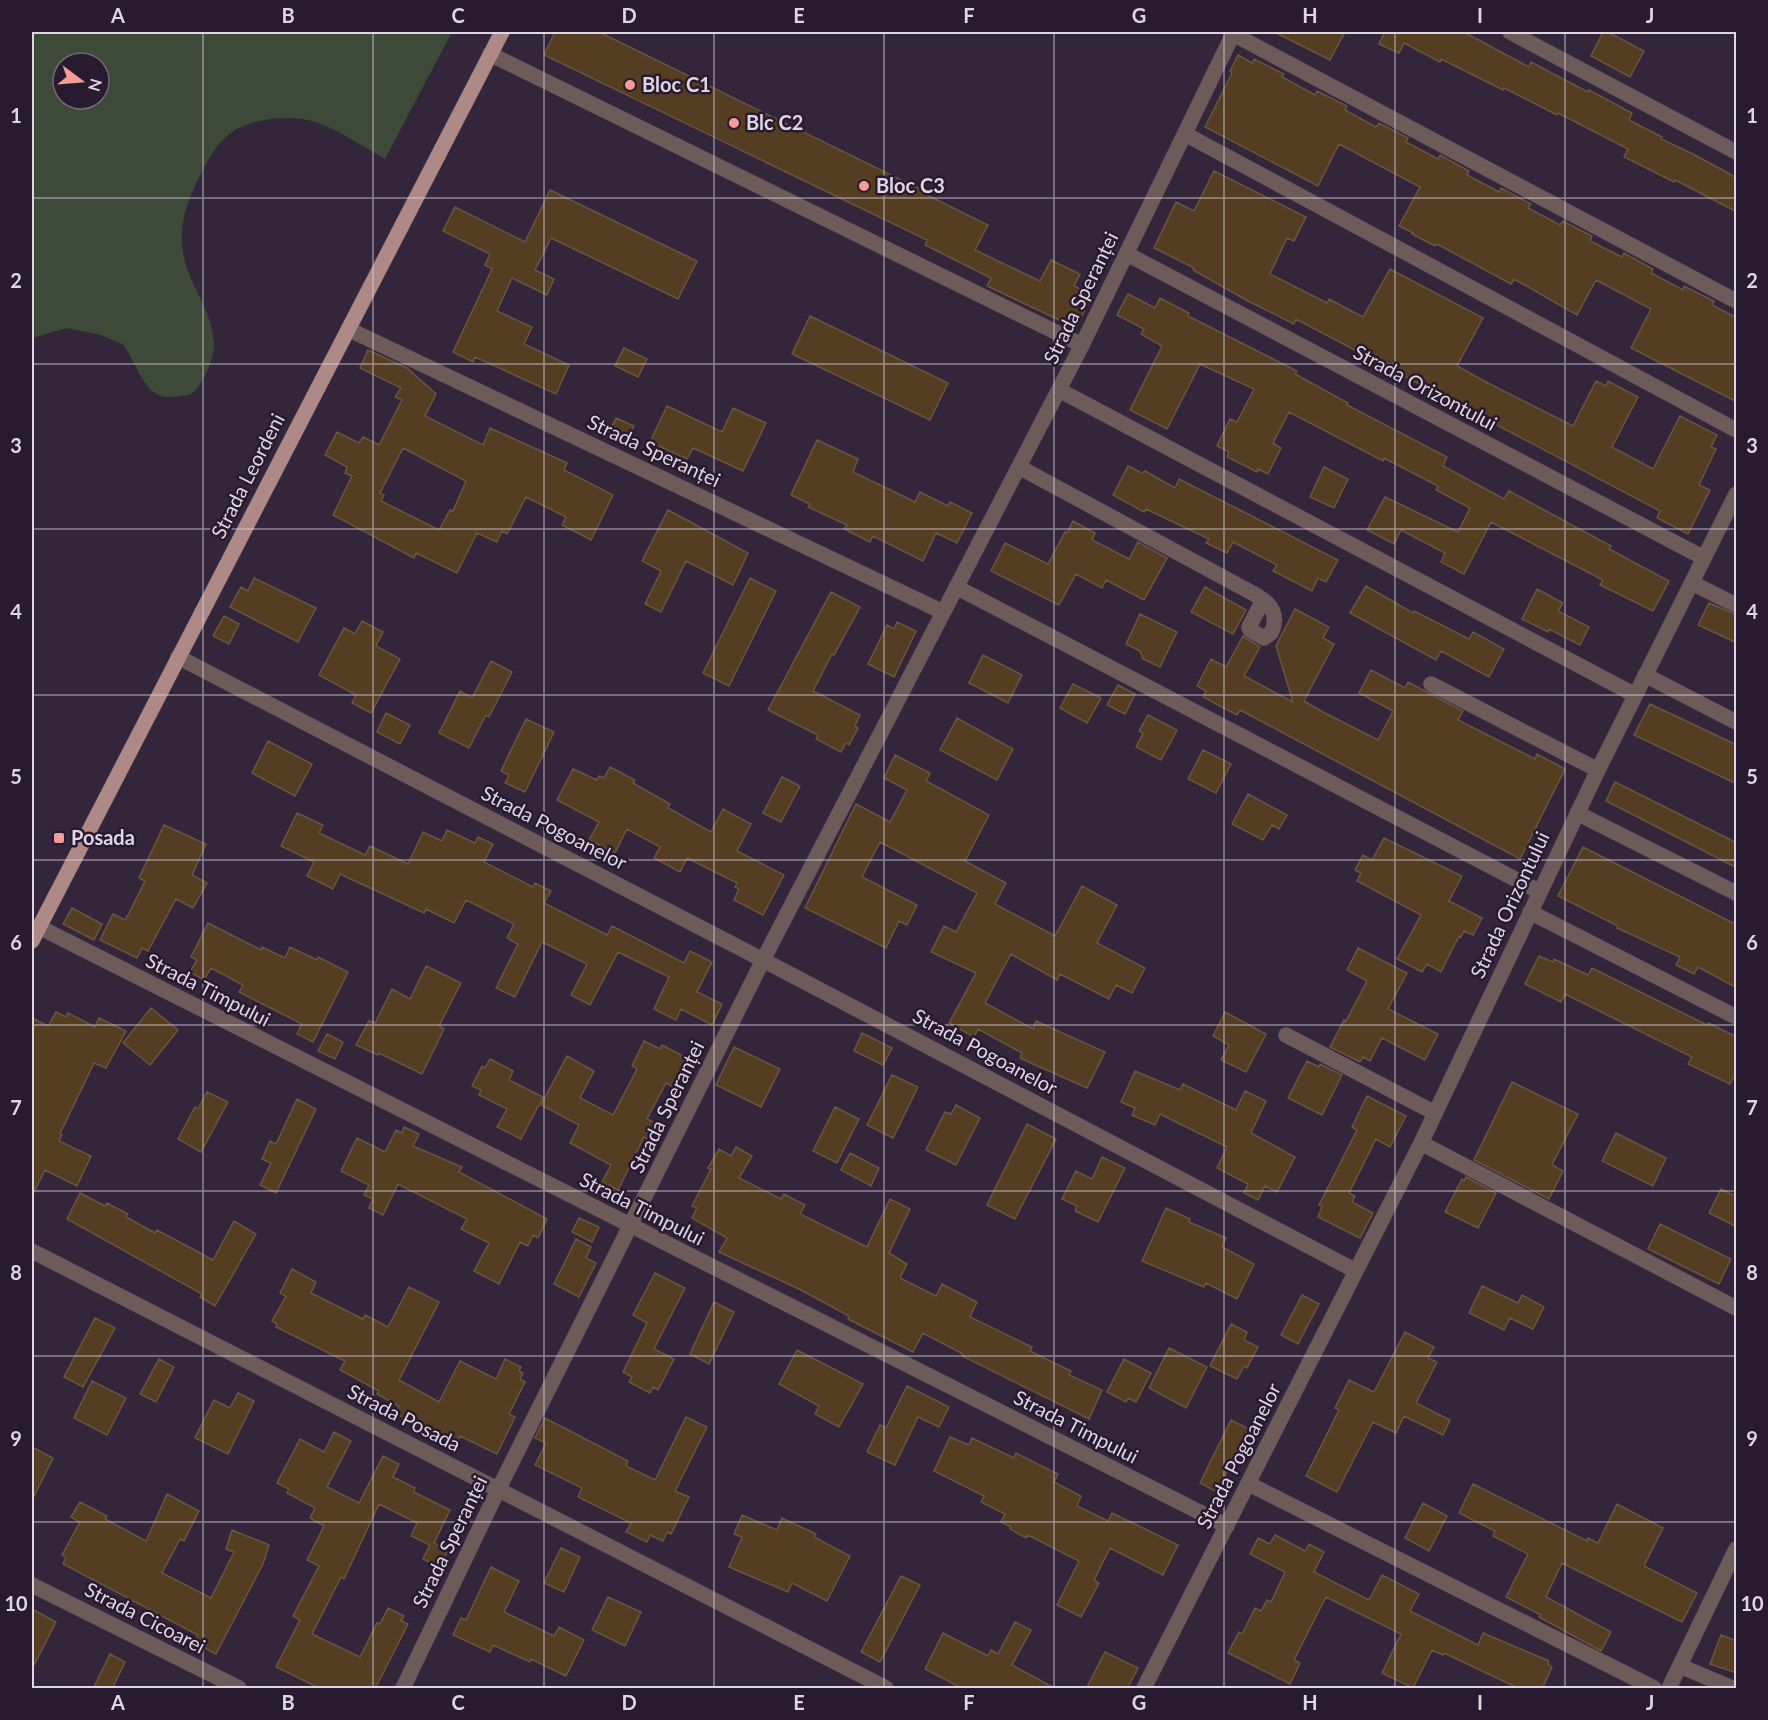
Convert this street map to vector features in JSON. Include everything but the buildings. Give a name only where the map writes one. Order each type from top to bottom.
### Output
[{"type":"main road","name":"Strada Leordeni","points":[[35,934],[501,32]]},
{"type":"street","points":[[1510,32],[1737,152]]},
{"type":"street","points":[[1234,33],[1737,301]]},
{"type":"street","name":"Strada Speranței","points":[[403,1689],[498,1490],[763,960],[1082,345],[1234,33]]},
{"type":"street","points":[[490,54],[1082,345]]},
{"type":"street","points":[[1185,134],[1737,430]]},
{"type":"street","name":"Strada Orizontului","points":[[1127,254],[1704,558]]},
{"type":"street","name":"Strada Speranței","points":[[348,329],[943,612]]},
{"type":"street","points":[[1059,390],[1635,695]]},
{"type":"street","points":[[1019,467],[1260,598]]},
{"type":"street","name":"Strada Orizontului","points":[[1356,1271],[1435,1113],[1577,813],[1737,494]]},
{"type":"street","points":[[1692,582],[1737,605]]},
{"type":"street","points":[[956,587],[1540,892]]},
{"type":"street","name":"Strada Pogoanelor","points":[[178,657],[1356,1271],[1144,1689]]},
{"type":"street","points":[[1645,675],[1737,722]]},
{"type":"street","points":[[1431,684],[1599,770]]},
{"type":"street","points":[[1577,813],[1737,893]]},
{"type":"street","points":[[1530,912],[1737,1017]]},
{"type":"street","name":"Strada Timpului","points":[[35,934],[631,1227],[1227,1526]]},
{"type":"street","points":[[1286,1035],[1435,1113]]},
{"type":"street","points":[[1420,1143],[1737,1308]]},
{"type":"street","name":"Strada Posada","points":[[32,1251],[886,1689]]},
{"type":"street","points":[[1249,1484],[1654,1689]]},
{"type":"street","points":[[1669,1689],[1737,1549]]},
{"type":"street","name":"Strada Cicoarei","points":[[32,1585],[239,1689]]},
{"type":"street","points":[[1680,1666],[1732,1689]]},
{"type":"green space","points":[[32,32],[452,32],[385,159],[321,124],[285,118],[258,121],[235,130],[215,150],[192,193],[185,212],[182,232],[186,264],[206,310],[214,346],[207,372],[191,394],[168,397],[154,393],[144,381],[124,345],[101,335],[67,328],[32,338]]},
{"type":"place","name":"Bloc C1","points":[[630,85]]},
{"type":"place","name":"Blc C2","points":[[734,123]]},
{"type":"place","name":"Bloc C3","points":[[864,186]]},
{"type":"place","name":"Posada","points":[[59,838]]}]
